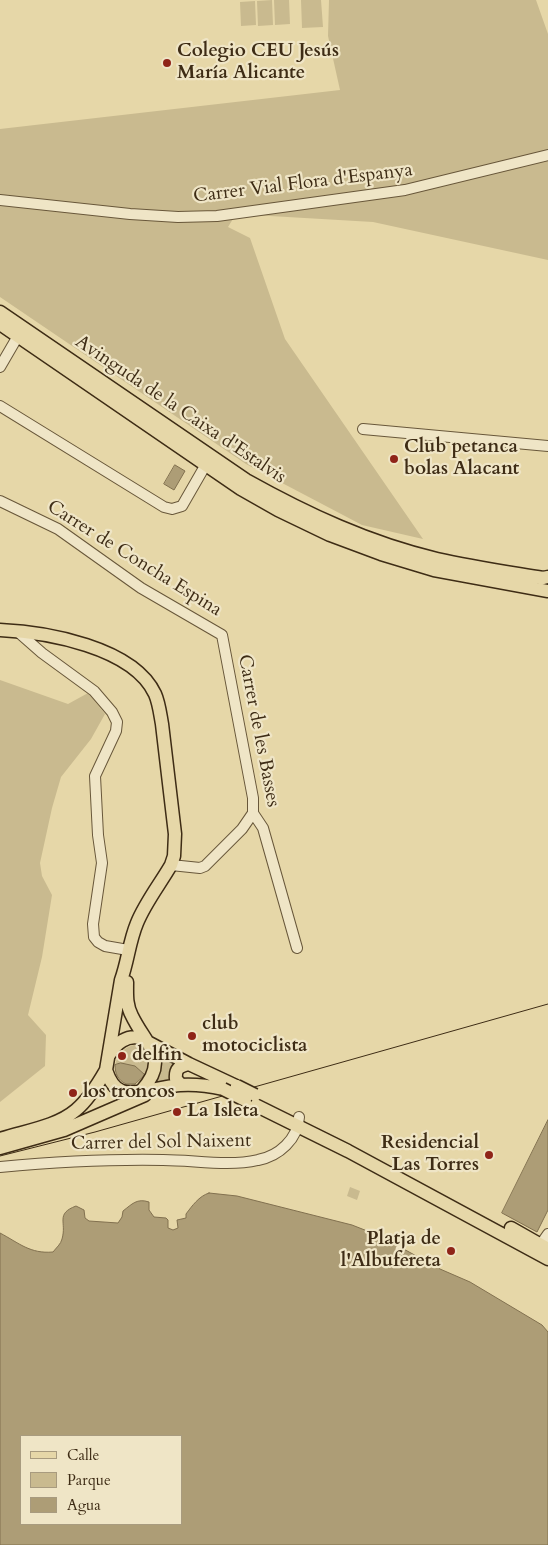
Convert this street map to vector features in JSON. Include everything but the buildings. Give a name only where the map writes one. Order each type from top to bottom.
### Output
[{"type":"main road","name":"Avinguda de la Caixa d'Estalvis","points":[[0,312],[246,480],[300,509],[380,543],[436,559],[543,578],[548,577]]},
{"type":"main road","name":"Avinguda de la Caixa d'Estalvis","points":[[0,324],[241,490],[330,536],[434,570],[548,591]]},
{"type":"main road","points":[[0,630],[40,633],[60,638],[107,654],[130,665],[140,674],[154,692],[159,705],[176,834],[174,856],[171,865],[138,921],[128,950],[106,1070],[84,1101],[64,1118],[0,1139]]},
{"type":"main road","points":[[123,1105],[140,1091],[152,1077],[155,1068],[153,1050],[128,1006],[125,968]]},
{"type":"main road","points":[[135,1021],[168,1052]]},
{"type":"main road","points":[[109,1056],[116,1046],[128,1038],[136,1037],[237,1086],[250,1098]]},
{"type":"main road","points":[[181,1085],[176,1079],[176,1073],[178,1068],[189,1064]]},
{"type":"main road","points":[[106,1070],[117,1089],[129,1093],[181,1085],[212,1086],[250,1098],[542,1247]]},
{"type":"main road","points":[[0,1148],[64,1130],[161,1088]]},
{"type":"street","name":"Carrer Vial Flora d'Espanya","points":[[0,200],[130,214],[217,216],[433,185],[548,155]]},
{"type":"street","points":[[0,367],[18,336]]},
{"type":"street","points":[[0,406],[164,507],[172,509],[182,506],[205,466]]},
{"type":"street","points":[[363,429],[548,446]]},
{"type":"street","name":"Carrer de Concha Espina","points":[[0,501],[58,529],[141,588],[222,635]]},
{"type":"street","points":[[18,631],[42,653],[94,691],[112,712],[117,722],[116,731],[94,776],[102,863],[94,937],[105,946],[128,950]]},
{"type":"street","name":"Carrer de les Basses","points":[[222,635],[253,798],[253,814],[263,828],[297,948]]},
{"type":"street","points":[[171,865],[200,868],[205,866],[242,829],[253,814]]},
{"type":"street","name":"Carrer del Sol Naixent","points":[[0,1167],[54,1162],[162,1160],[238,1163],[260,1160],[286,1146],[292,1140],[299,1122]]},
{"type":"green space","points":[[272,0],[273,25],[258,26],[257,1]]},
{"type":"green space","points":[[274,0],[289,0],[290,24],[275,25]]},
{"type":"green space","points":[[301,0],[321,0],[323,27],[302,28]]},
{"type":"green space","points":[[329,0],[536,0],[548,34],[548,260],[373,222],[236,214],[228,227],[250,238],[285,339],[423,539],[362,525],[246,464],[0,297],[0,129],[340,90],[328,36]]},
{"type":"green space","points":[[255,1],[256,25],[241,26],[240,2]]},
{"type":"green space","points":[[0,680],[68,704],[88,693],[105,714],[91,739],[61,777],[40,863],[42,876],[52,895],[42,957],[28,1015],[46,1035],[45,1066],[0,1102]]},
{"type":"green space","points":[[134,1045],[139,1046],[146,1052],[148,1066],[145,1075],[131,1066],[115,1065],[122,1052]]},
{"type":"green space","points":[[158,1053],[176,1064],[171,1080],[152,1085]]},
{"type":"green space","points":[[350,1187],[360,1191],[357,1200],[347,1196]]},
{"type":"water","points":[[175,465],[185,471],[174,490],[164,484]]},
{"type":"water","points":[[121,1063],[135,1066],[145,1075],[135,1084],[126,1084],[119,1079],[116,1071],[115,1065]]},
{"type":"water","points":[[548,1120],[548,1210],[537,1232],[502,1213]]},
{"type":"water","points":[[209,1193],[237,1196],[352,1225],[380,1236],[440,1269],[470,1282],[542,1325],[548,1332],[548,1545],[0,1545],[0,1233],[31,1250],[53,1252],[61,1241],[64,1215],[76,1206],[84,1210],[85,1218],[89,1221],[118,1223],[123,1211],[135,1202],[149,1202],[149,1210],[154,1217],[166,1218],[168,1220],[168,1228],[173,1230],[178,1228],[177,1220],[186,1218],[186,1214],[199,1199]]},
{"type":"tram line","points":[[0,1156],[95,1132],[548,1004]]},
{"type":"place","name":"Colegio CEU Jesús María Alicante","points":[[167,63]]},
{"type":"place","name":"Club petanca bolas Alacant","points":[[394,459]]},
{"type":"place","name":"club motociclista","points":[[192,1036]]},
{"type":"place","name":"delfin","points":[[122,1056]]},
{"type":"place","name":"los troncos","points":[[73,1093]]},
{"type":"place","name":"La Isleta","points":[[177,1112]]},
{"type":"place","name":"Residencial Las Torres","points":[[489,1155]]},
{"type":"place","name":"Platja de l'Albufereta","points":[[451,1251]]}]
